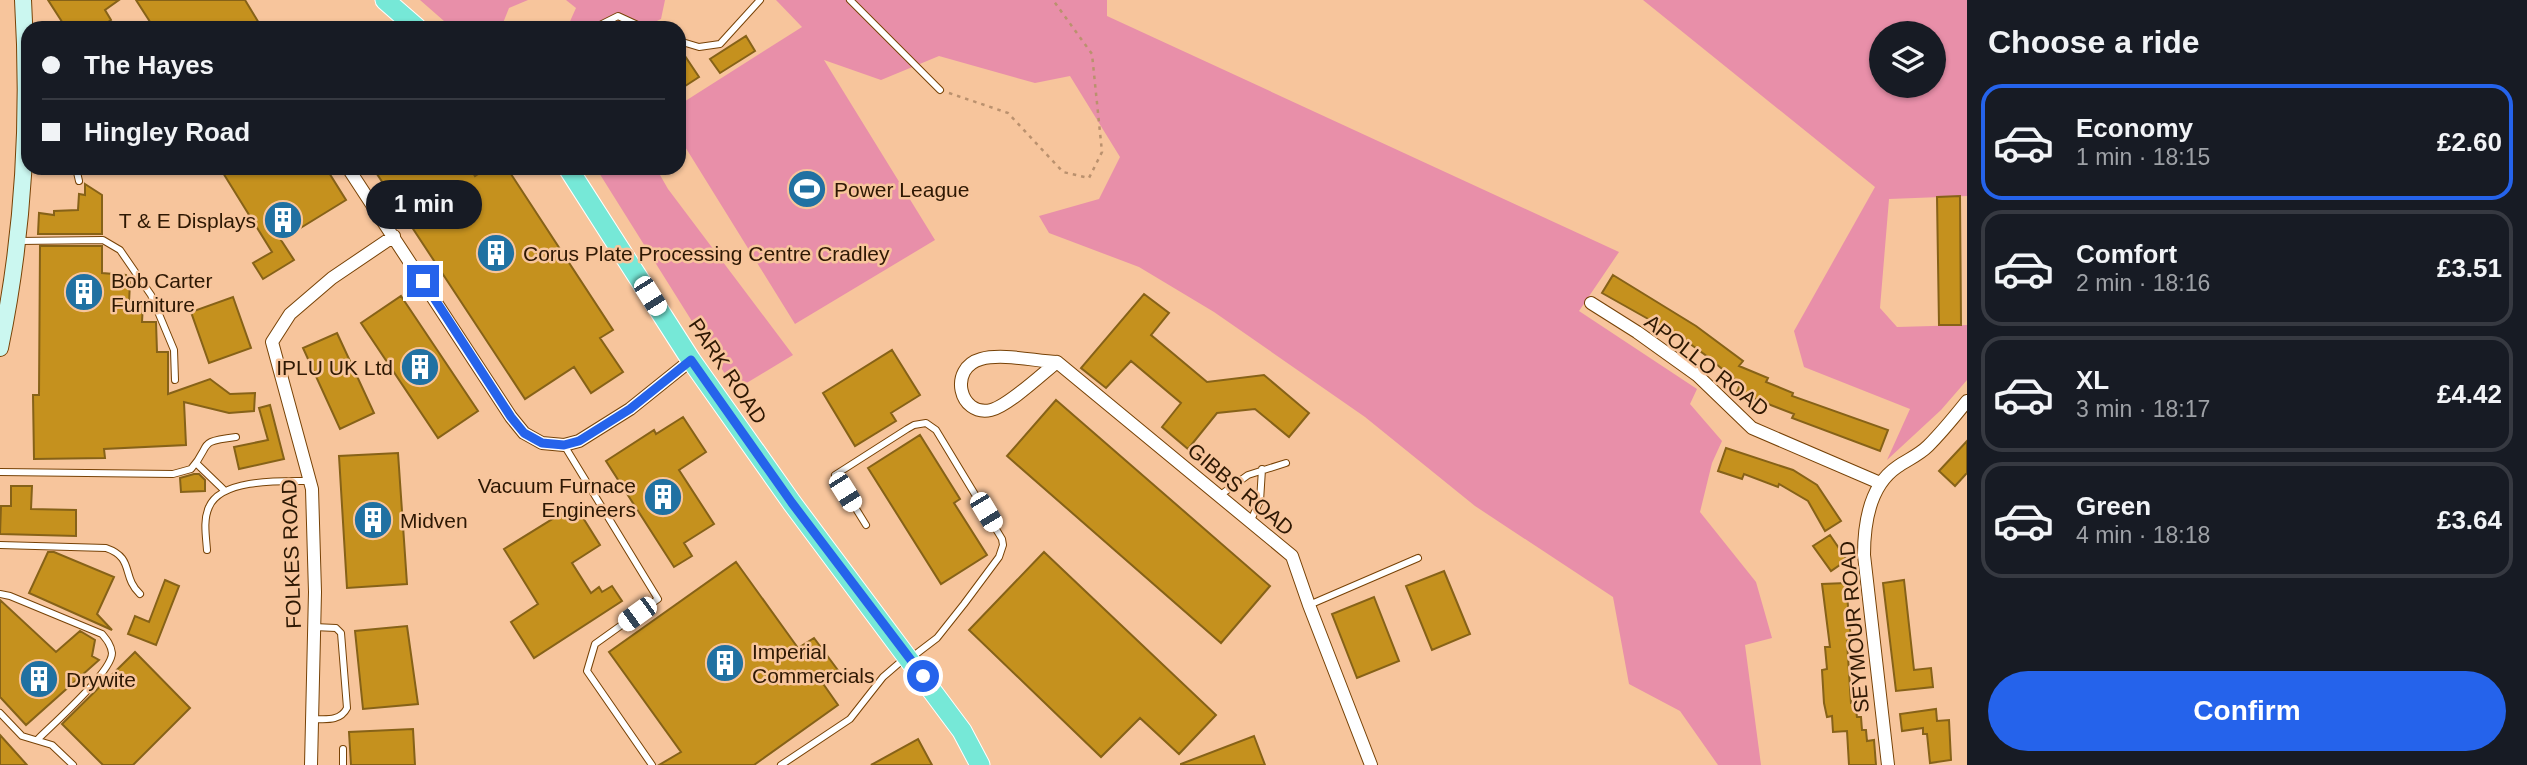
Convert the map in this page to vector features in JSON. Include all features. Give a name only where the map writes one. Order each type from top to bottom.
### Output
[{"type":"highway","points":[[385,0],[409,21]]},
{"type":"highway","name":"PARK ROAD","points":[[572,175],[691,360],[792,503],[962,730],[980,765]]},
{"type":"main road","points":[[23,0],[24,21]]},
{"type":"main road","points":[[0,348],[10,300],[24,175]]},
{"type":"street","points":[[353,175],[511,417],[524,433],[542,443],[564,445],[579,441],[630,409],[691,360]]},
{"type":"street","name":"FOLKES ROAD","points":[[310,765],[314,627],[312,489],[272,342],[290,314],[332,278],[394,236]]},
{"type":"street","name":"APOLLO ROAD","points":[[1591,303],[1697,375],[1752,428],[1880,483]]},
{"type":"street","points":[[994,356],[1057,362],[1014,397],[991,410],[976,409],[963,399],[960,383],[965,369],[978,360],[994,356]]},
{"type":"street","name":"GIBBS ROAD","points":[[1057,362],[1292,556],[1308,605],[1371,765]]},
{"type":"street","name":"SEYMOUR ROAD","points":[[1888,765],[1864,555],[1864,531],[1880,483],[1895,468],[1927,447],[1967,401]]},
{"type":"lane","points":[[686,43],[699,47],[720,44],[760,0]]},
{"type":"lane","points":[[850,0],[940,90]]},
{"type":"lane","points":[[608,21],[618,16],[629,21]]},
{"type":"lane","points":[[78,175],[79,181]]},
{"type":"lane","points":[[17,241],[103,240],[120,250],[151,295],[174,350],[175,380]]},
{"type":"lane","points":[[781,765],[850,719],[883,677],[937,638],[999,557],[1003,545],[1002,539],[936,430],[926,423],[914,425],[835,475],[866,525]]},
{"type":"lane","points":[[0,472],[173,474],[191,469],[207,443],[236,437]]},
{"type":"lane","points":[[564,445],[658,599],[596,644],[587,671],[652,765]]},
{"type":"lane","points":[[196,463],[225,491]]},
{"type":"lane","points":[[1219,496],[1248,475],[1286,463]]},
{"type":"lane","points":[[1250,522],[1260,502],[1262,469]]},
{"type":"lane","points":[[207,550],[205,527],[209,507],[218,494],[234,487],[310,481]]},
{"type":"lane","points":[[0,545],[106,548],[119,552],[125,560],[131,586],[140,594]]},
{"type":"lane","points":[[1308,605],[1418,558]]},
{"type":"lane","points":[[0,594],[102,634],[112,653],[104,672],[38,739]]},
{"type":"lane","points":[[312,719],[338,718],[347,708],[341,633],[335,628],[314,627]]},
{"type":"lane","points":[[0,713],[22,736],[52,745],[73,765]]},
{"type":"lane","points":[[343,749],[343,765]]},
{"type":"path","points":[[940,90],[1009,113],[1063,172],[1089,178],[1102,152],[1092,54],[1053,0]]},
{"type":"shaded area","points":[[420,0],[528,0],[509,8],[504,21],[444,21]]},
{"type":"shaded area","points":[[566,0],[665,0],[661,19],[657,21],[570,21],[576,8]]},
{"type":"shaded area","points":[[776,0],[1107,0],[1107,16],[1619,252],[1579,311],[1697,389],[1690,404],[1722,441],[1712,463],[1700,512],[1756,582],[1772,638],[1745,645],[1761,765],[1718,765],[1680,711],[1629,684],[1613,597],[1475,506],[1365,417],[1214,312],[1139,267],[1049,233],[1039,216],[1099,199],[1120,157],[1070,76],[1035,83],[939,56],[881,80],[824,60],[935,240],[795,324],[686,148],[686,101],[802,27]]},
{"type":"shaded area","points":[[1643,0],[1967,0],[1967,196],[1889,199],[1880,308],[1897,327],[1967,325],[1967,380],[1941,410],[1887,460],[1910,409],[1804,367],[1794,331],[1875,187]]},
{"type":"shaded area","points":[[600,175],[660,175],[793,355],[735,390]]},
{"type":"building","points":[[48,0],[119,0],[105,10],[110,21],[62,21]]},
{"type":"building","points":[[136,0],[245,0],[258,21],[150,21]]},
{"type":"building","points":[[746,36],[755,51],[720,73],[710,59]]},
{"type":"building","points":[[686,58],[699,77],[686,85]]},
{"type":"building","name":"T & E Displays","points":[[224,175],[330,175],[346,200],[281,240],[294,260],[263,279],[253,263],[272,252]]},
{"type":"building","name":"Corus Plate Processing Centre Cradley","points":[[378,175],[512,175],[613,330],[600,338],[623,372],[591,393],[574,367],[525,399]]},
{"type":"building","points":[[85,184],[102,195],[102,234],[38,234],[39,213],[54,215],[54,211],[78,210],[79,194],[85,195]]},
{"type":"building","points":[[1960,196],[1961,325],[1939,325],[1937,197]]},
{"type":"building","points":[[40,246],[102,246],[102,273],[126,275],[130,282],[129,303],[143,304],[142,322],[156,322],[157,352],[168,352],[168,394],[210,379],[230,394],[255,393],[254,411],[229,413],[184,402],[186,445],[104,449],[105,458],[34,459],[33,395],[39,395]]},
{"type":"building","points":[[1613,275],[1696,326],[1743,361],[1739,366],[1768,378],[1766,382],[1793,393],[1792,396],[1888,430],[1880,451],[1792,418],[1794,414],[1737,392],[1740,384],[1708,357],[1682,338],[1602,293]]},
{"type":"building","points":[[1144,294],[1169,313],[1151,335],[1207,382],[1264,375],[1309,413],[1289,437],[1255,409],[1217,413],[1188,449],[1162,427],[1181,403],[1131,361],[1106,388],[1081,368]]},
{"type":"building","name":"IPLU UK Ltd","points":[[401,296],[478,411],[438,438],[361,323]]},
{"type":"building","points":[[233,297],[251,348],[209,363],[191,312]]},
{"type":"building","points":[[337,333],[374,413],[340,429],[303,348]]},
{"type":"building","points":[[892,350],[920,395],[891,413],[896,421],[855,446],[823,393]]},
{"type":"building","points":[[1056,400],[1270,586],[1221,643],[1007,456]]},
{"type":"building","points":[[270,405],[284,459],[239,469],[234,447],[268,440],[259,408]]},
{"type":"building","name":"Vacuum Furnace Engineers","points":[[683,417],[706,452],[679,470],[714,524],[684,543],[692,556],[674,567],[606,461],[654,430],[656,434]]},
{"type":"building","points":[[920,435],[960,499],[954,503],[987,555],[941,584],[868,468]]},
{"type":"building","points":[[1967,441],[1967,473],[1955,486],[1939,471]]},
{"type":"building","points":[[1726,448],[1793,470],[1817,485],[1841,521],[1825,531],[1808,501],[1779,484],[1778,487],[1744,474],[1742,479],[1718,471]]},
{"type":"building","name":"Midven","points":[[398,453],[407,584],[347,588],[339,456]]},
{"type":"building","points":[[199,474],[205,480],[205,491],[181,492],[180,478]]},
{"type":"building","points":[[11,486],[32,486],[31,509],[76,510],[76,536],[0,534],[1,506],[11,506]]},
{"type":"building","points":[[575,505],[600,545],[572,563],[591,593],[599,587],[602,592],[612,586],[622,601],[534,658],[511,622],[538,604],[504,549]]},
{"type":"building","points":[[1830,535],[1847,560],[1831,571],[1813,546]]},
{"type":"building","points":[[48,552],[54,552],[114,577],[97,614],[112,630],[29,593]]},
{"type":"building","points":[[1044,552],[1216,715],[1179,754],[1140,718],[1101,757],[969,630]]},
{"type":"building","name":"Imperial Commercials","points":[[736,562],[798,648],[814,638],[840,673],[824,685],[838,705],[754,765],[659,765],[681,752],[609,652]]},
{"type":"building","points":[[1444,571],[1470,634],[1432,650],[1406,586]]},
{"type":"building","points":[[165,580],[179,586],[156,645],[128,634],[135,616],[149,622]]},
{"type":"building","points":[[1904,580],[1914,670],[1931,668],[1933,687],[1896,691],[1883,583]]},
{"type":"building","points":[[1846,583],[1851,641],[1847,641],[1851,703],[1855,703],[1857,717],[1861,717],[1862,730],[1866,730],[1867,741],[1874,740],[1876,765],[1849,765],[1847,731],[1833,732],[1832,716],[1827,717],[1824,703],[1822,670],[1827,669],[1825,647],[1830,647],[1822,584]]},
{"type":"building","points":[[1374,597],[1399,661],[1357,678],[1332,614]]},
{"type":"building","name":"Drywite","points":[[0,600],[56,652],[80,631],[95,640],[92,656],[99,660],[26,725],[0,697]]},
{"type":"building","points":[[407,626],[418,704],[363,709],[355,631]]},
{"type":"building","points":[[135,652],[190,708],[133,765],[103,765],[62,724]]},
{"type":"building","points":[[1936,709],[1937,721],[1949,720],[1951,760],[1930,763],[1927,734],[1923,734],[1923,728],[1902,731],[1900,714]]},
{"type":"building","points":[[413,729],[415,765],[351,765],[349,732]]},
{"type":"building","points":[[0,735],[27,765],[0,765]]},
{"type":"building","points":[[1254,736],[1265,765],[1181,765],[1181,764]]},
{"type":"building","points":[[918,739],[932,765],[871,765]]},
{"type":"place","name":"Power League","points":[[807,189]]},
{"type":"place","name":"T & E Displays","points":[[283,220]]},
{"type":"place","name":"Corus Plate Processing Centre Cradley","points":[[496,253]]},
{"type":"place","name":"Bob Carter Furniture","points":[[84,292]]},
{"type":"place","name":"IPLU UK Ltd","points":[[420,367]]},
{"type":"place","name":"Vacuum Furnace Engineers","points":[[663,497]]},
{"type":"place","name":"Midven","points":[[373,520]]},
{"type":"place","name":"Imperial Commercials","points":[[725,663]]},
{"type":"place","name":"Drywite","points":[[39,679]]},
{"type":"route","points":[[423,281],[511,417],[524,433],[542,443],[564,445],[579,441],[630,409],[691,360],[792,503],[923,676]]}]
